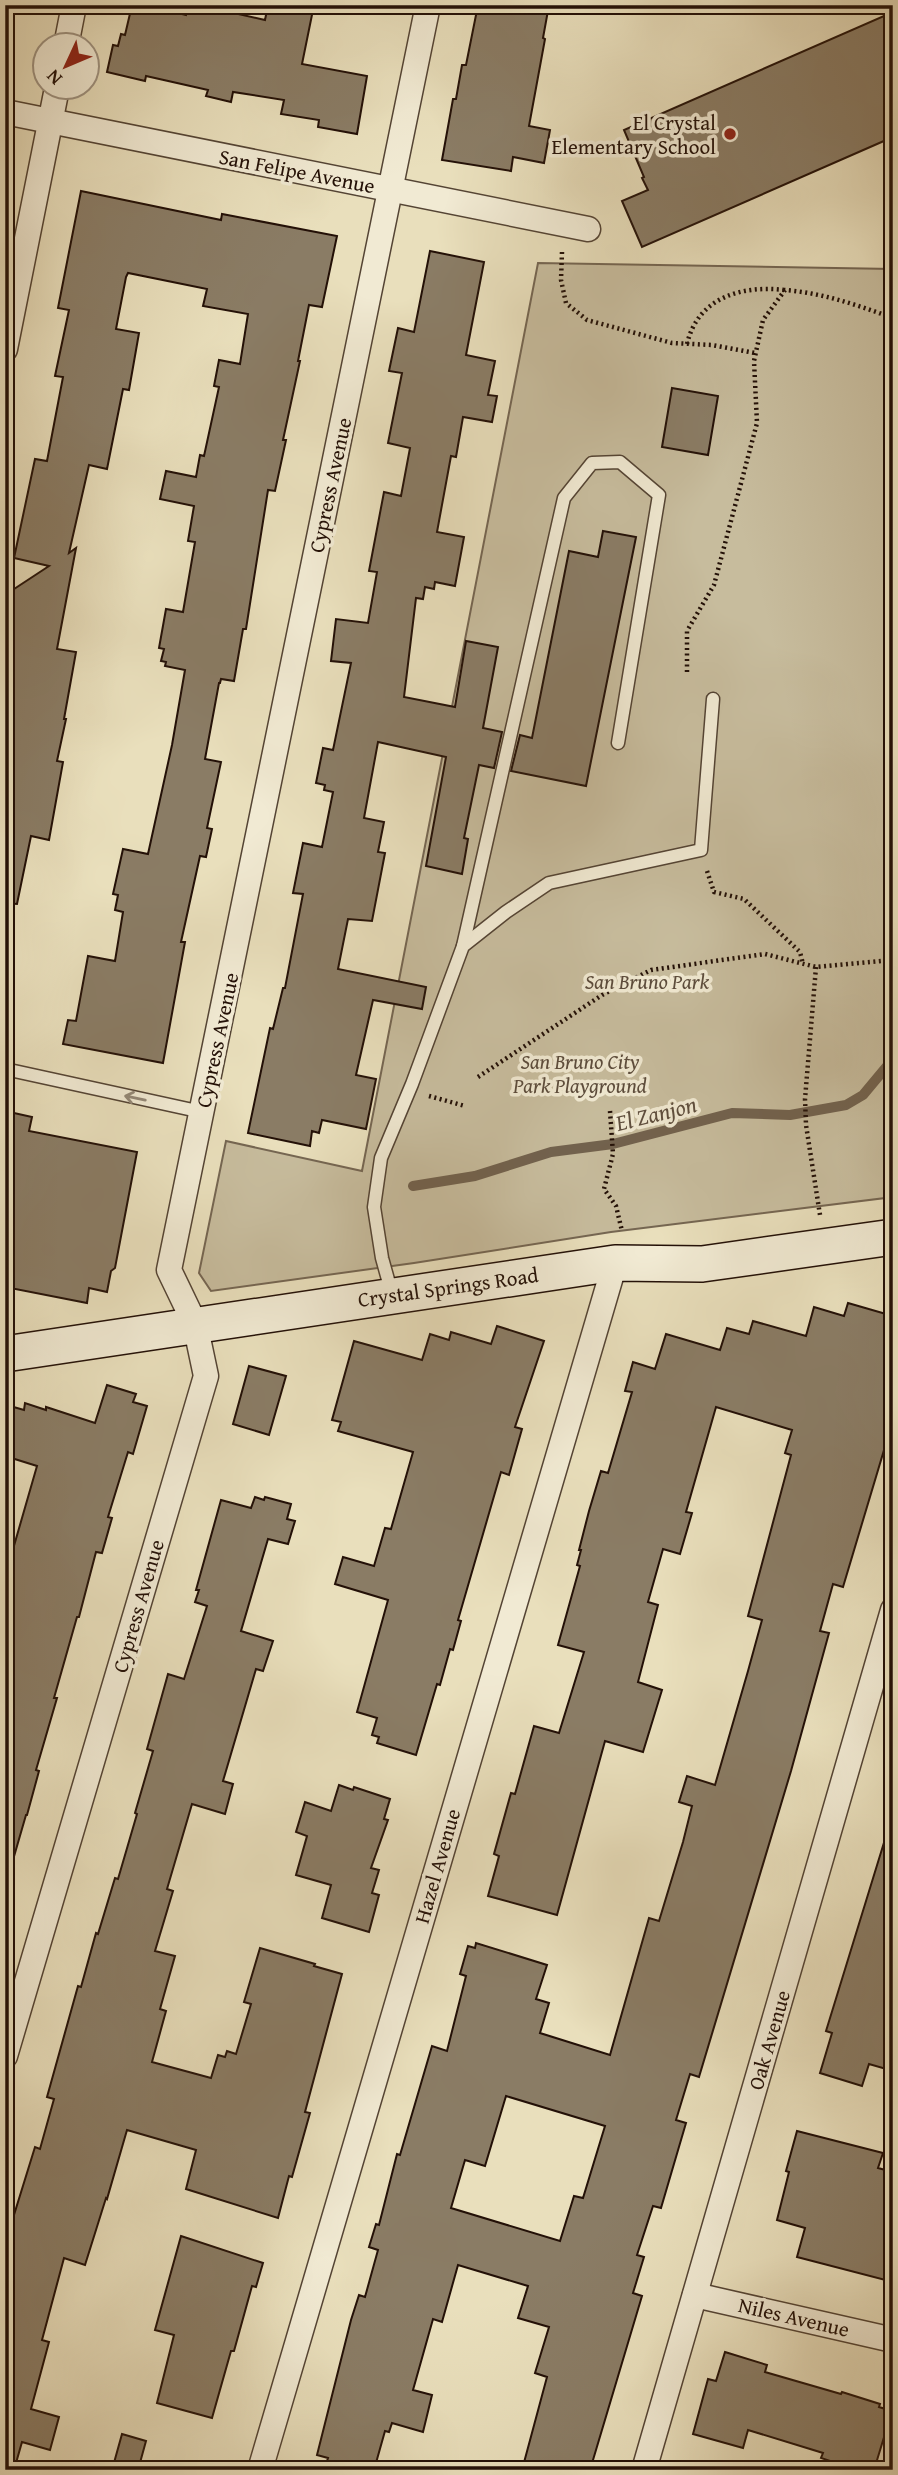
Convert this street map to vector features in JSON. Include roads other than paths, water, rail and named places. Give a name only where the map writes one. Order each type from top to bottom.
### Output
[{"type":"main road","name":"Crystal Springs Road","points":[[5,1354],[392,1294],[621,1262],[702,1264],[893,1237]]},
{"type":"street","points":[[69,32],[74,5]]},
{"type":"street","name":"Cypress Avenue","points":[[5,2056],[206,1376],[195,1324],[169,1270],[428,5]]},
{"type":"street","points":[[5,349],[54,102]]},
{"type":"street","name":"San Felipe Avenue","points":[[5,112],[581,227]]},
{"type":"street","name":"Hazel Avenue","points":[[260,2470],[621,1262]]},
{"type":"street","name":"Oak Avenue","points":[[644,2470],[893,1610]]},
{"type":"street","name":"Niles Avenue","points":[[695,2295],[893,2340]]},
{"type":"lane","points":[[392,1294],[382,1258],[374,1207],[381,1158],[410,1090],[463,946],[564,498],[592,463],[620,462],[659,495],[618,743]]},
{"type":"lane","points":[[463,946],[549,883],[701,850],[713,699]]},
{"type":"lane","points":[[5,1069],[202,1112]]},
{"type":"waterway","name":"El Zanjon","points":[[413,1186],[475,1176],[551,1152],[613,1144],[732,1113],[790,1115],[846,1105],[863,1095],[893,1059]]},
{"type":"place","name":"El Crystal Elementary School","points":[[730,134]]},
{"type":"park label","name":"San Bruno Park","points":[[647,981]]},
{"type":"park label","name":"San Bruno City Park Playground","points":[[580,1073]]}]
